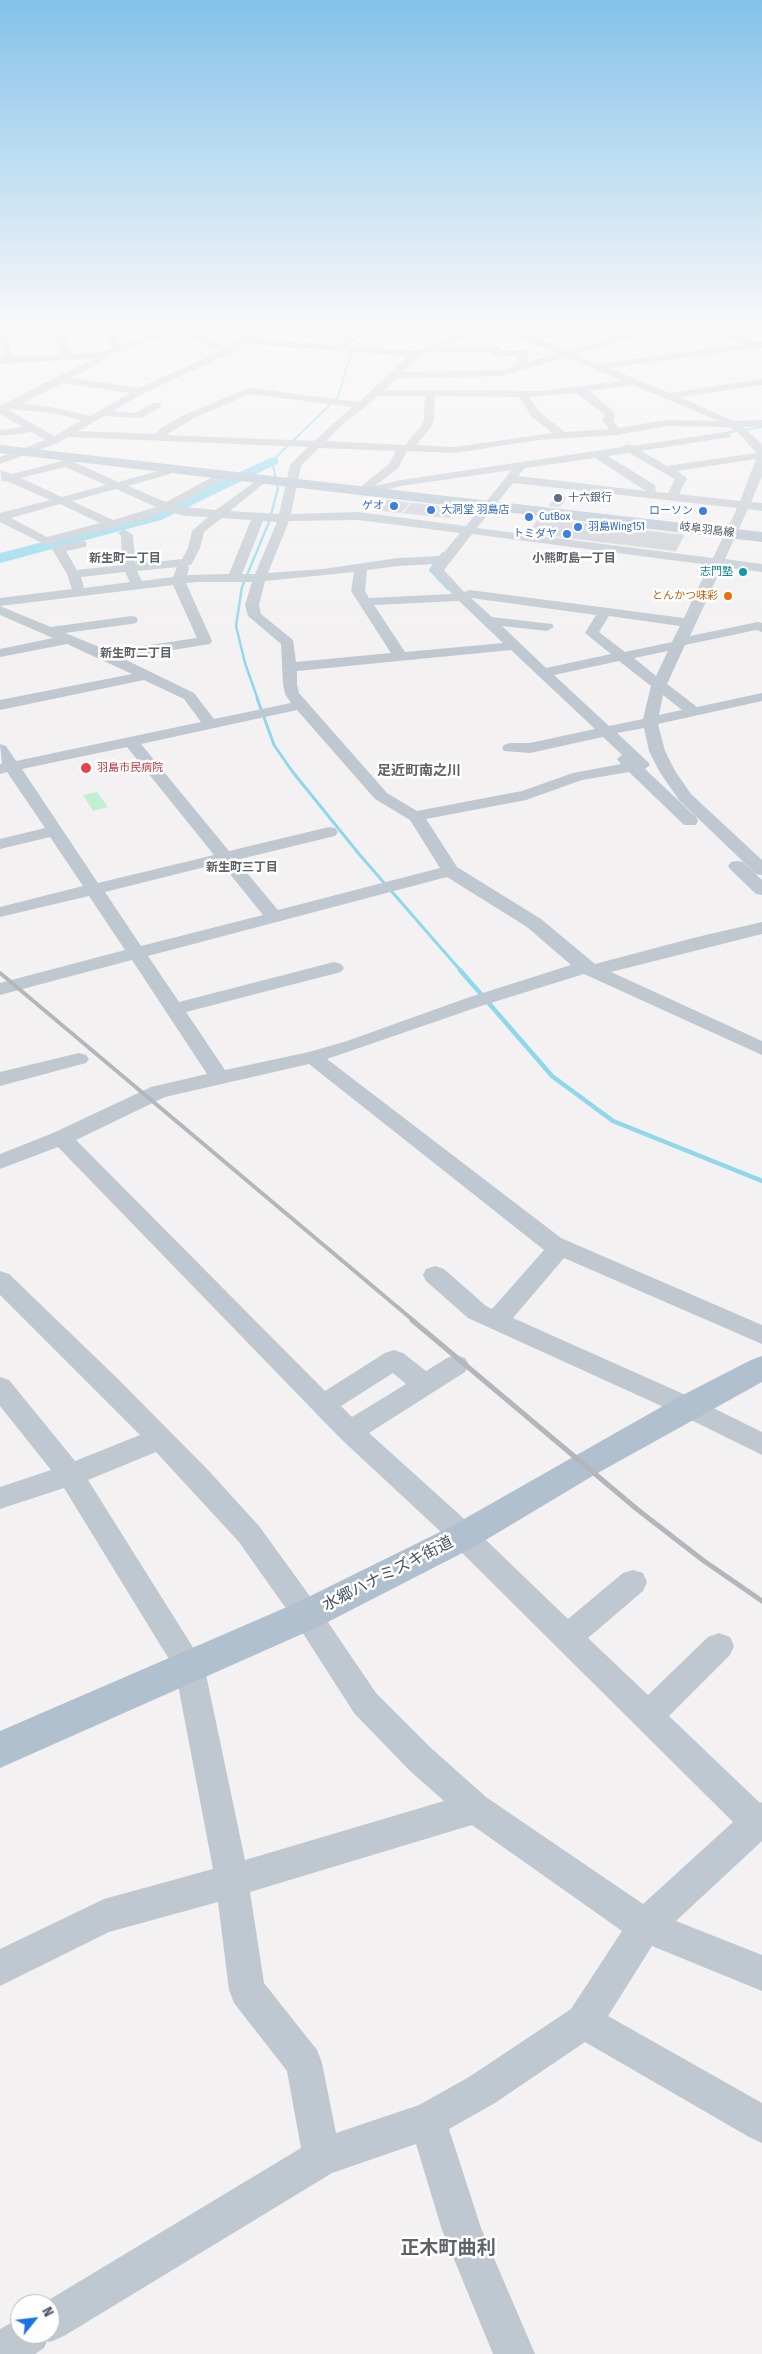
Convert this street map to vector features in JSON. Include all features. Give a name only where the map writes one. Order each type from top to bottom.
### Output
[{"type":"main road","name":"岐阜羽島線","points":[[0,449],[69,460],[173,468],[762,536]]},
{"type":"main road","name":"水郷ハナミズキ街道","points":[[0,1750],[189,1665],[307,1615],[462,1537],[688,1407],[762,1368]]},
{"type":"street","points":[[44,435],[54,441]]},
{"type":"street","points":[[0,460],[27,452],[65,435]]},
{"type":"street","points":[[172,435],[281,443],[455,450],[526,439],[579,435]]},
{"type":"street","points":[[327,435],[296,465],[281,518],[257,578],[252,605],[255,616],[288,643],[292,694],[381,796],[416,818],[450,871],[534,923],[589,969],[762,1050]]},
{"type":"street","points":[[366,490],[394,466],[406,448],[419,435]]},
{"type":"street","points":[[608,435],[681,478],[674,493]]},
{"type":"street","points":[[675,435],[725,460]]},
{"type":"street","points":[[574,459],[628,448],[723,435]]},
{"type":"street","points":[[747,435],[759,447],[762,459],[718,563],[659,685],[650,721],[657,751],[667,771],[685,797],[762,870]]},
{"type":"street","points":[[486,446],[515,471],[745,503],[762,503]]},
{"type":"street","points":[[366,490],[401,483],[515,471],[628,448]]},
{"type":"street","points":[[597,454],[651,487],[651,490]]},
{"type":"street","points":[[667,469],[762,455]]},
{"type":"street","points":[[3,477],[69,460],[115,485],[176,509],[261,518],[358,516],[466,532],[762,568]]},
{"type":"street","points":[[0,517],[166,472],[173,468]]},
{"type":"street","points":[[515,471],[745,503],[762,508]]},
{"type":"street","points":[[515,471],[437,570],[510,646],[601,732]]},
{"type":"street","points":[[79,592],[73,574],[58,549],[124,533],[176,509],[229,475]]},
{"type":"street","points":[[3,477],[112,524]]},
{"type":"street","points":[[106,656],[205,641],[178,581],[194,548],[198,531],[220,515],[260,478]]},
{"type":"street","points":[[0,517],[46,541],[176,509]]},
{"type":"street","points":[[236,578],[261,518]]},
{"type":"street","points":[[124,533],[127,535],[129,568],[138,586]]},
{"type":"street","points":[[1,609],[79,592],[178,581],[257,578],[361,568],[398,562],[443,560]]},
{"type":"street","points":[[73,574],[186,562]]},
{"type":"street","points":[[361,568],[358,591],[401,657]]},
{"type":"street","points":[[364,602],[462,597],[470,594],[690,624]]},
{"type":"street","points":[[1,609],[189,696],[210,724]]},
{"type":"street","points":[[605,611],[592,632],[694,712]]},
{"type":"street","points":[[49,631],[130,620]]},
{"type":"street","points":[[488,621],[547,627]]},
{"type":"street","points":[[542,672],[758,626],[762,628]]},
{"type":"street","points":[[0,652],[68,639]]},
{"type":"street","points":[[289,667],[510,646],[542,672],[634,767],[762,890]]},
{"type":"street","points":[[0,705],[146,675]]},
{"type":"street","points":[[510,748],[530,748],[762,697]]},
{"type":"street","points":[[6,768],[301,705]]},
{"type":"street","points":[[130,741],[276,918]]},
{"type":"street","points":[[0,749],[6,768],[55,831],[220,1078]]},
{"type":"street","points":[[416,818],[428,813],[526,795],[579,776],[634,767]]},
{"type":"street","points":[[0,844],[55,831]]},
{"type":"street","points":[[0,912],[329,832]]},
{"type":"street","points":[[0,990],[450,871]]},
{"type":"street","points":[[3,1153],[61,1138],[158,1092],[312,1057],[354,1045],[498,993],[589,969],[762,928]]},
{"type":"street","points":[[173,1009],[334,968]]},
{"type":"street","points":[[312,1057],[462,1173],[495,1201],[560,1247],[762,1335]]},
{"type":"street","points":[[0,1079],[79,1059]]},
{"type":"street","points":[[60,2316],[322,2157],[428,2121],[482,2090],[526,2058],[584,2022],[644,1926],[760,1822],[568,1637],[350,1432],[61,1138]]},
{"type":"street","points":[[496,1321],[560,1247]]},
{"type":"street","points":[[436,1275],[477,1312],[688,1407],[762,1444]]},
{"type":"street","points":[[0,1280],[108,1385],[249,1534],[307,1615],[365,1703],[420,1759],[475,1808],[644,1926],[762,1973]]},
{"type":"street","points":[[323,1405],[394,1360],[425,1384]]},
{"type":"street","points":[[350,1432],[456,1365]]},
{"type":"street","points":[[0,1387],[70,1475],[189,1665],[232,1881],[247,1990],[304,2063],[322,2157]]},
{"type":"street","points":[[0,1498],[70,1475],[159,1439]]},
{"type":"street","points":[[568,1637],[633,1582]]},
{"type":"street","points":[[648,1716],[718,1646]]},
{"type":"street","points":[[0,1968],[104,1916],[232,1881],[475,1808]]},
{"type":"street","points":[[584,2022],[762,2124]]},
{"type":"street","points":[[428,2121],[462,2230],[514,2354]]},
{"type":"street","points":[[0,2352],[13,2344]]},
{"type":"green space","points":[[159,549],[161,563],[135,565],[133,550]]},
{"type":"green space","points":[[97,792],[108,807],[93,811],[83,795]]},
{"type":"building","points":[[559,493],[566,498],[560,507],[549,506]]},
{"type":"building","name":"ゲオ","points":[[387,500],[410,503],[401,513],[378,510]]},
{"type":"building","name":"大洞堂 羽島店","points":[[412,503],[458,508],[450,518],[403,513]]},
{"type":"building","name":"羽島Wing151","points":[[539,518],[684,535],[676,551],[528,533]]},
{"type":"waterway","points":[[278,488],[272,461],[299,435]]},
{"type":"waterway","points":[[0,558],[156,517],[272,461]]},
{"type":"waterway","points":[[258,700],[245,663],[236,626],[242,587],[269,522],[278,488]]},
{"type":"waterway","points":[[443,553],[430,570],[448,589]]},
{"type":"waterway","points":[[257,698],[274,745],[292,771],[359,854],[461,971]]},
{"type":"waterway","points":[[460,970],[552,1076],[613,1121],[762,1181]]},
{"type":"railway","points":[[0,973],[414,1321]]},
{"type":"railway","points":[[412,1320],[638,1510],[704,1561],[762,1601]]},
{"type":"place","name":"十六銀行","points":[[558,498]]},
{"type":"place","name":"ゲオ","points":[[394,506]]},
{"type":"place","name":"大洞堂 羽島店","points":[[431,510]]},
{"type":"place","name":"ローソン","points":[[703,511]]},
{"type":"place","name":"CutBox","points":[[529,517]]},
{"type":"place","name":"羽島Wing151","points":[[578,527]]},
{"type":"place","name":"トミダヤ","points":[[567,534]]},
{"type":"place","name":"志門塾","points":[[743,572]]},
{"type":"place","name":"とんかつ味彩","points":[[728,596]]},
{"type":"place","name":"羽島市民病院","points":[[86,768]]},
{"type":"district","name":"新生町一丁目","points":[[125,559]]},
{"type":"district","name":"小熊町島一丁目","points":[[574,559]]},
{"type":"district","name":"新生町二丁目","points":[[136,654]]},
{"type":"district","name":"足近町南之川","points":[[419,771]]},
{"type":"district","name":"新生町三丁目","points":[[242,868]]},
{"type":"district","name":"正木町曲利","points":[[448,2249]]}]
